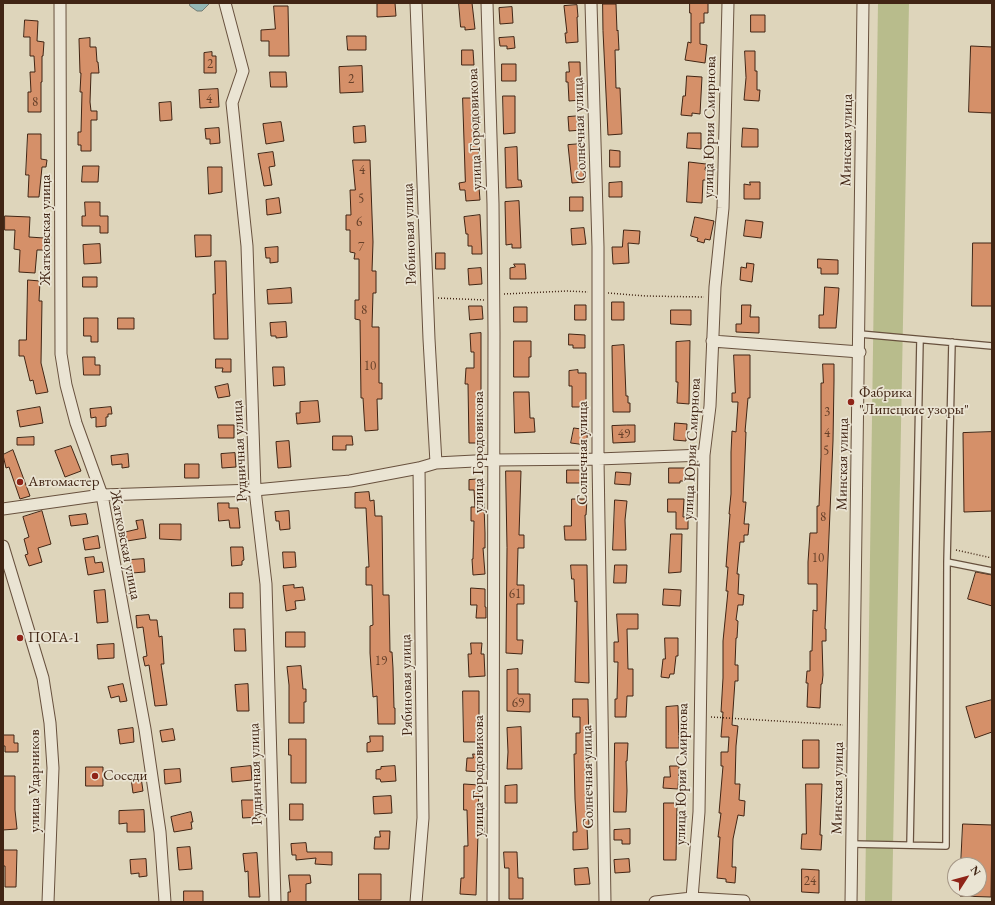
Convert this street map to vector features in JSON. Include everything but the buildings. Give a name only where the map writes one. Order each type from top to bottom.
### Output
[{"type":"street","name":"Жатковская улица","points":[[60,3],[62,354],[66,385],[76,423],[102,495],[144,729],[160,832],[165,902]]},
{"type":"street","name":"Рудничная улица","points":[[225,3],[243,71],[232,103],[247,246],[255,490],[266,584],[275,902]]},
{"type":"street","name":"Рябиновая улица","points":[[416,3],[436,463]]},
{"type":"street","name":"улица Городовикова","points":[[487,3],[494,295],[493,902]]},
{"type":"street","name":"Солнечная улица","points":[[591,3],[598,247],[598,459],[605,902]]},
{"type":"street","name":"улица Юрия Смирнова","points":[[692,898],[698,812],[704,455],[710,406],[715,287],[723,208],[728,3]]},
{"type":"street","name":"Минская улица","points":[[851,902],[864,3]]},
{"type":"street","points":[[712,341],[860,352]]},
{"type":"street","points":[[3,509],[102,495],[255,490],[350,481],[419,468],[436,463],[494,460],[598,459],[704,455]]},
{"type":"street","name":"Рябиновая улица","points":[[416,902],[423,818],[419,468]]},
{"type":"street","name":"улица Ударников","points":[[3,546],[43,678],[50,724],[53,768],[48,902]]},
{"type":"street","points":[[655,902],[692,898],[744,901]]},
{"type":"lane","points":[[860,334],[992,346]]},
{"type":"lane","points":[[910,845],[920,340]]},
{"type":"lane","points":[[852,844],[946,846],[947,562],[952,342]]},
{"type":"lane","points":[[947,562],[992,571]]},
{"type":"path","points":[[428,298],[484,300],[494,295],[567,291],[646,296],[706,297]]},
{"type":"path","points":[[956,550],[992,558]]},
{"type":"path","points":[[699,715],[847,726]]},
{"type":"green space","points":[[878,3],[909,3],[892,902],[865,902]]},
{"type":"water","points":[[190,3],[210,3],[202,11],[197,11],[190,6]]},
{"type":"place","name":"Фабрика \"Липецкие узоры\"","points":[[851,402]]},
{"type":"place","name":"Автомастер","points":[[20,482]]},
{"type":"place","name":"ПОГА-1","points":[[20,638]]},
{"type":"place","name":"Соседи","points":[[95,776]]}]
